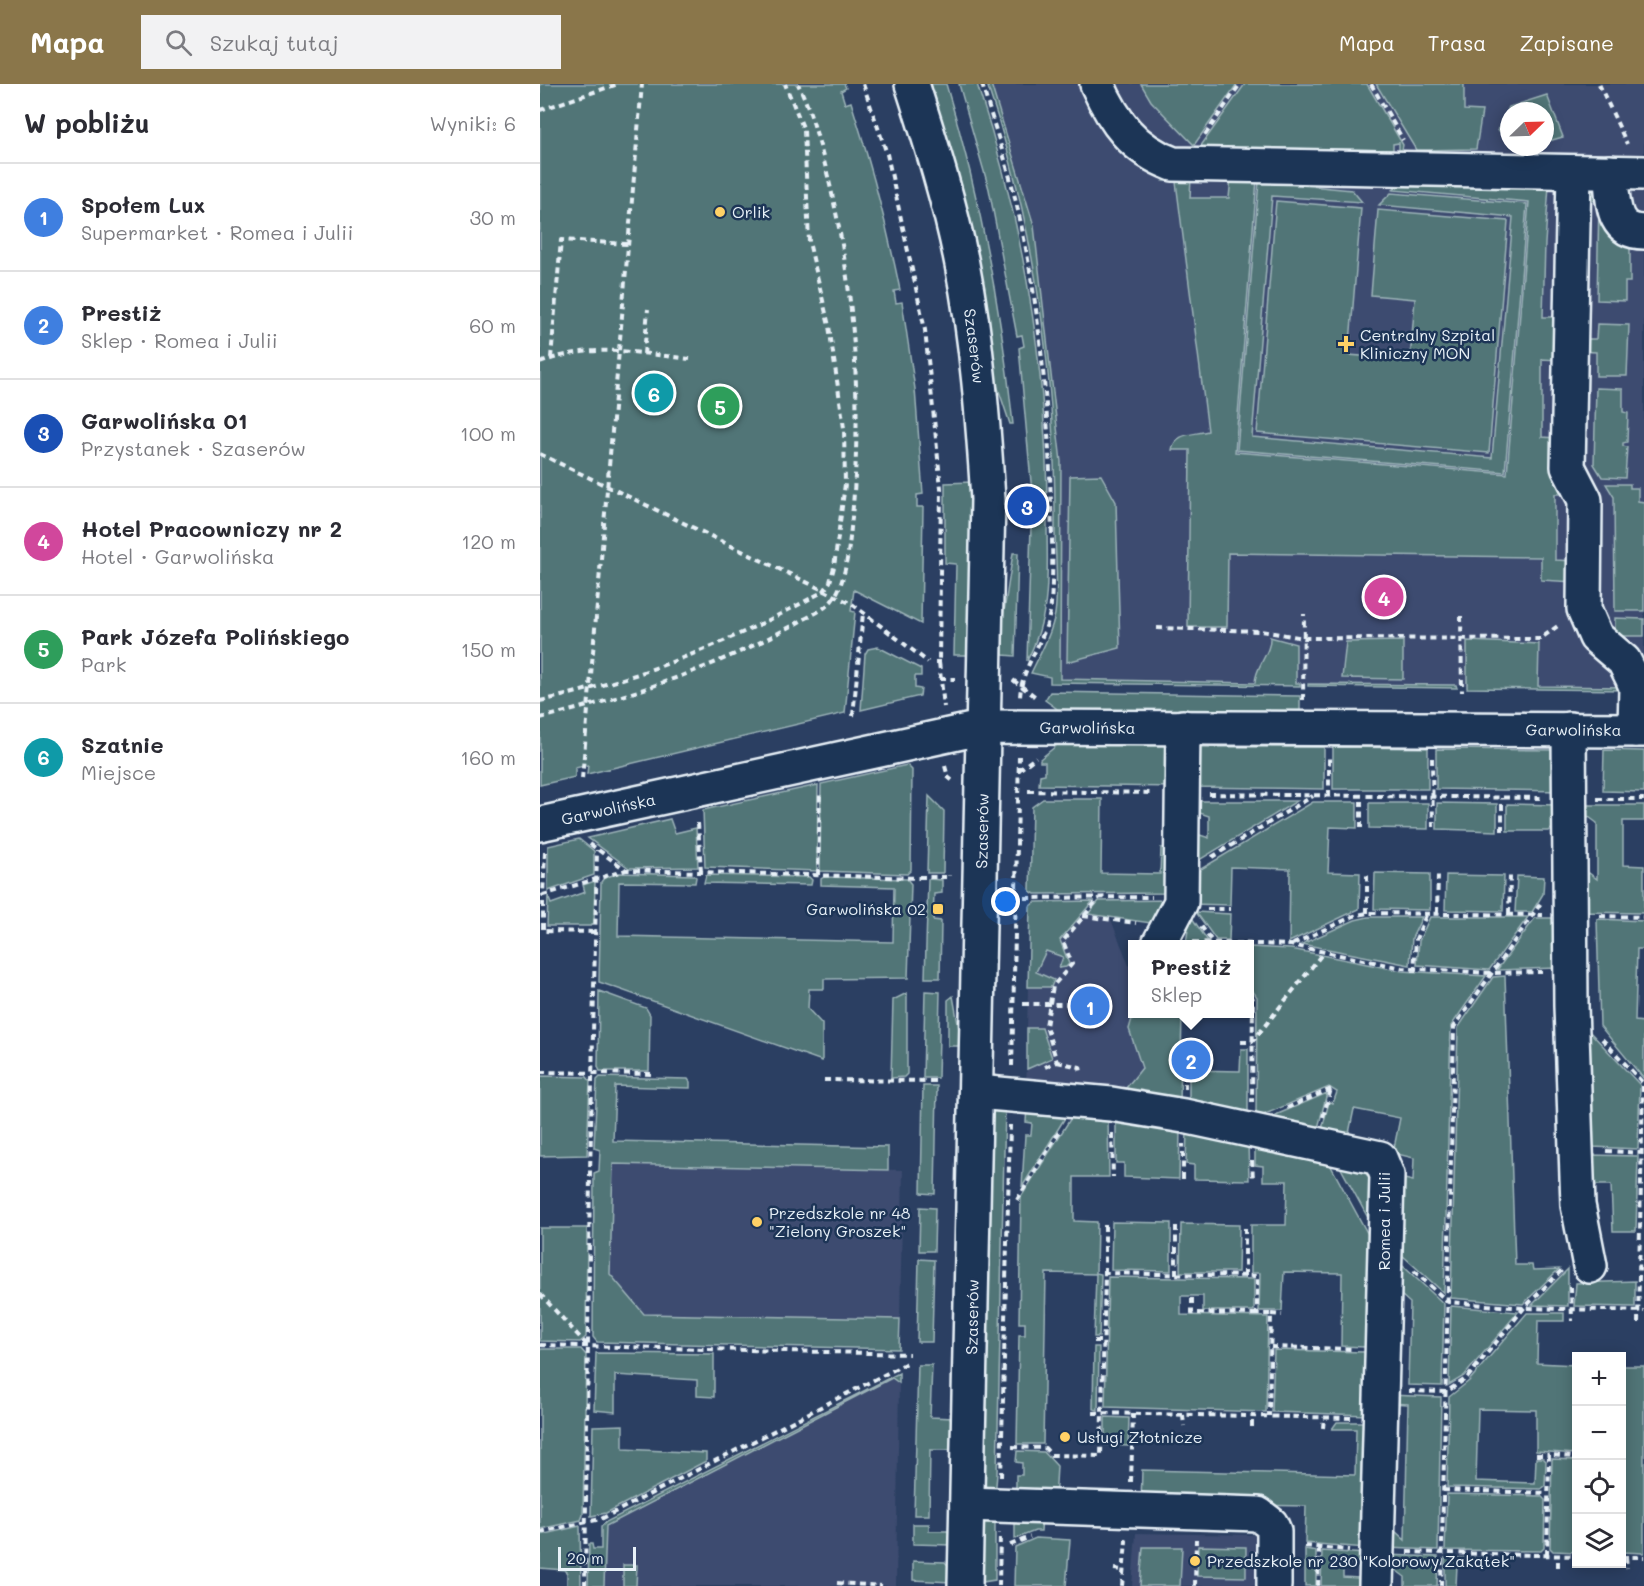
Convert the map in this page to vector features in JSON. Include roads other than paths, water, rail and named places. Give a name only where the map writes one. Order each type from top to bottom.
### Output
[{"type":"street","name":"Szaserów","points":[[912,84],[938,169],[962,264],[981,393],[988,499],[985,727],[965,1586]]},
{"type":"street","points":[[1098,84],[1118,125],[1155,157],[1173,164],[1610,172],[1636,159]]},
{"type":"street","points":[[1574,172],[1568,467],[1585,500],[1584,609],[1596,637],[1624,661],[1632,677],[1636,687],[1640,730]]},
{"type":"street","points":[[1610,172],[1616,216],[1629,229],[1644,232]]},
{"type":"street","name":"Garwolińska","points":[[543,833],[945,734],[985,727],[1025,740],[1183,727],[1640,730]]},
{"type":"street","points":[[1161,937],[1181,902],[1183,727]]},
{"type":"street","points":[[1569,729],[1571,1006],[1578,1205],[1576,1270]]},
{"type":"street","name":"Romea i Julii","points":[[977,1092],[1012,1093],[1112,1104],[1184,1116],[1380,1158],[1387,1175],[1376,1586]]},
{"type":"street","points":[[967,1504],[1258,1514],[1271,1524],[1274,1531],[1274,1586]]},
{"type":"place","name":"Orlik","points":[[720,212]]},
{"type":"place","name":"Centralny Szpital Kliniczny MON","points":[[1346,344]]},
{"type":"place","name":"Szatnie","points":[[654,393]]},
{"type":"place","name":"Park Józefa Polińskiego","points":[[720,406]]},
{"type":"place","name":"Garwolińska 01","points":[[1027,506]]},
{"type":"place","name":"Hotel Pracowniczy nr 2","points":[[1384,597]]},
{"type":"place","name":"Garwolińska 02","points":[[938,909]]},
{"type":"place","name":"Społem Lux","points":[[1090,1006]]},
{"type":"place","name":"Prestiż","points":[[1191,1060]]},
{"type":"place","name":"Przedszkole nr 48 \"Zielony Groszek\"","points":[[757,1222]]},
{"type":"place","name":"Usługi Złotnicze","points":[[1065,1437]]},
{"type":"place","name":"Przedszkole nr 230 \"Kolorowy Zakątek\"","points":[[1195,1561]]}]
